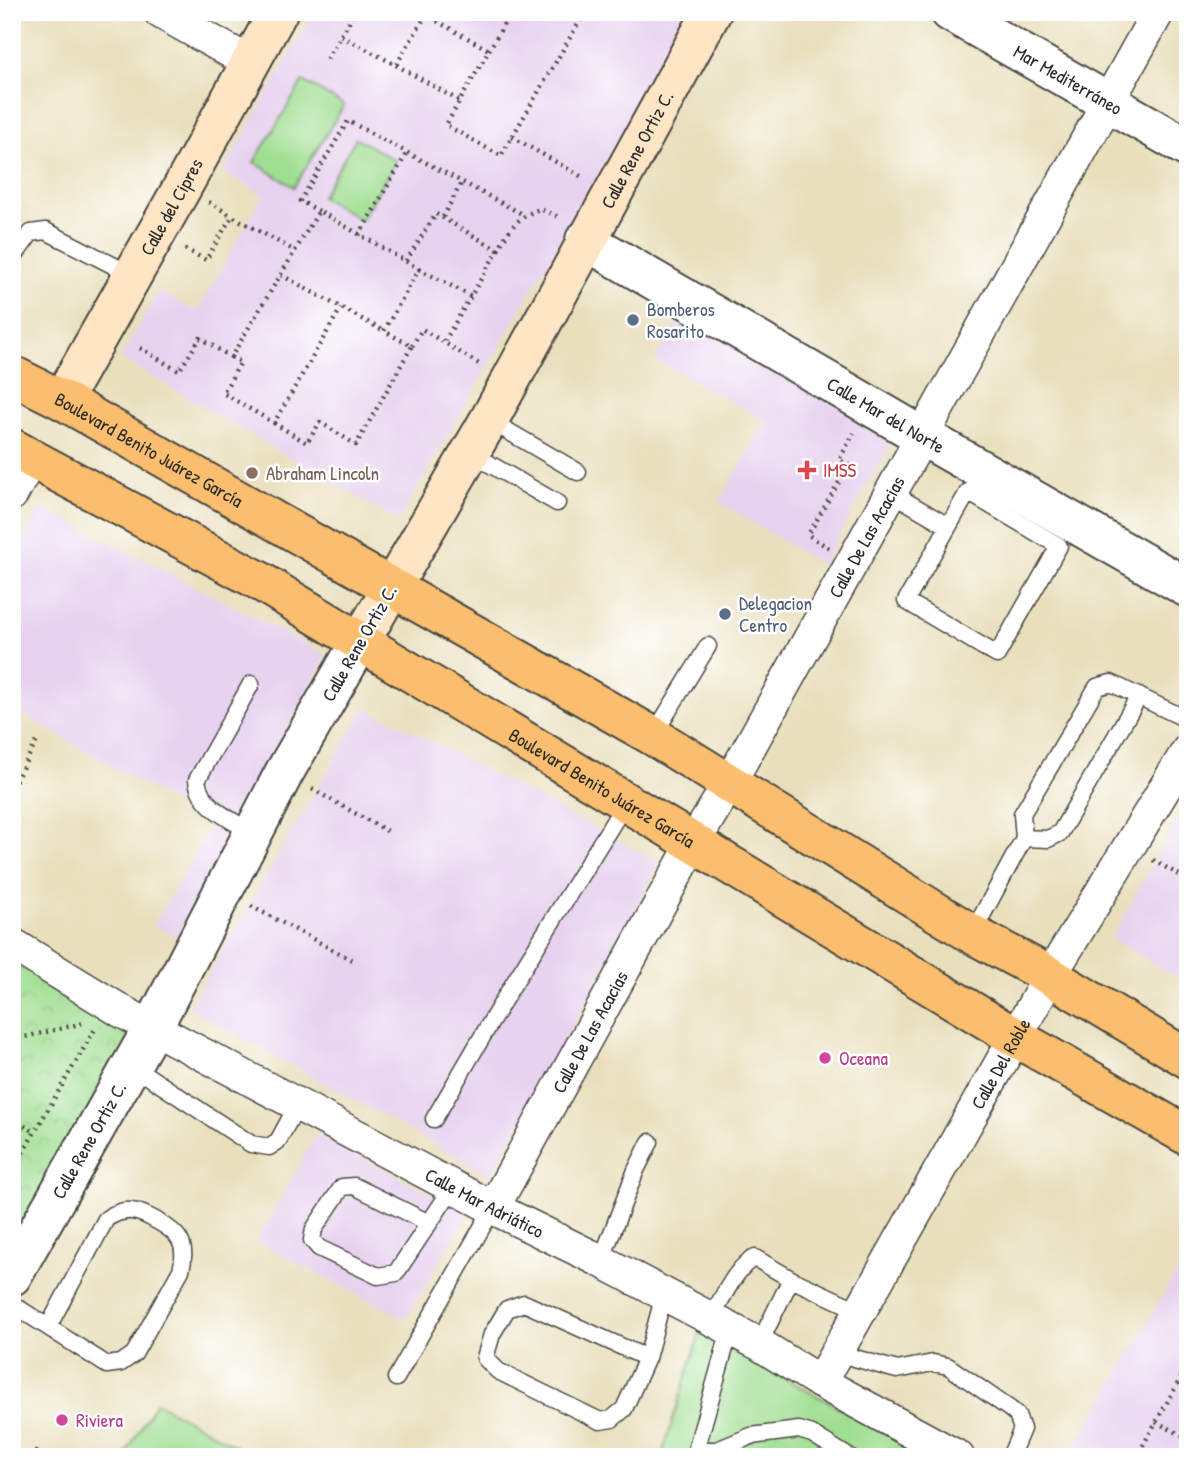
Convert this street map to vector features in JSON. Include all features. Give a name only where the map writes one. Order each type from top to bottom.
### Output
[{"type":"main road","name":"Calle del Cipres","points":[[62,400],[278,12]]},
{"type":"main road","name":"Calle Rene Ortiz C.","points":[[360,642],[489,420],[574,229],[712,12]]},
{"type":"main road","name":"Boulevard Benito Juárez García","points":[[12,375],[62,400],[653,736],[972,934],[1050,976],[1188,1059]]},
{"type":"main road","name":"Boulevard Benito Juárez García","points":[[22,454],[258,580],[1015,1037],[1188,1136]]},
{"type":"street","points":[[160,12],[249,62]]},
{"type":"street","name":"Mar Mediterráneo","points":[[950,12],[1188,148]]},
{"type":"street","name":"Calle De Las Acacias","points":[[494,1209],[694,842],[730,782],[1158,12]]},
{"type":"street","name":"Calle Mar del Norte","points":[[574,229],[922,436],[1188,587]]},
{"type":"street","points":[[12,494],[22,454]]},
{"type":"street","name":"Calle Rene Ortiz C.","points":[[12,1276],[131,1065],[125,1019],[223,891],[284,773],[360,642]]},
{"type":"street","name":"Calle Del Roble","points":[[820,1382],[1050,976],[1188,750]]},
{"type":"street","name":"Calle Mar Adriático","points":[[12,944],[125,1019],[298,1104],[494,1209],[601,1261],[759,1344],[820,1382],[958,1457]]},
{"type":"lane","points":[[12,259],[31,233],[46,231],[133,276]]},
{"type":"lane","points":[[489,420],[578,472]]},
{"type":"lane","points":[[468,452],[557,503]]},
{"type":"lane","points":[[890,492],[948,526]]},
{"type":"lane","points":[[968,492],[1059,546],[998,655],[906,601],[948,526],[968,492]]},
{"type":"lane","points":[[653,736],[708,646]]},
{"type":"lane","points":[[972,934],[1024,838],[1022,814],[1097,687],[1111,683],[1188,720]]},
{"type":"lane","points":[[251,684],[197,780],[198,790],[205,800],[253,833]]},
{"type":"lane","points":[[1024,838],[1048,839],[1060,833],[1139,696]]},
{"type":"lane","points":[[434,1119],[509,991],[626,802]]},
{"type":"lane","points":[[131,1065],[251,1144],[269,1147],[278,1141],[298,1104]]},
{"type":"lane","points":[[601,1261],[631,1181],[650,1142]]},
{"type":"lane","points":[[429,1223],[354,1186],[342,1187],[314,1229],[312,1240],[319,1248],[378,1276],[396,1273],[453,1187]]},
{"type":"lane","points":[[396,1378],[494,1209]]},
{"type":"lane","points":[[12,1304],[48,1327],[107,1364],[121,1363],[134,1354],[181,1270],[185,1256],[175,1231],[139,1211],[127,1210],[106,1219],[48,1327]]},
{"type":"lane","points":[[849,1457],[812,1434],[799,1430],[751,1436],[717,1450],[696,1450],[720,1324],[748,1260],[755,1258],[791,1279],[860,1311]]},
{"type":"lane","points":[[759,1344],[791,1279]]},
{"type":"lane","points":[[647,1358],[524,1303],[507,1309],[492,1334],[485,1357],[498,1371],[600,1421],[612,1419],[624,1409],[647,1358],[664,1295]]},
{"type":"lane","points":[[837,1353],[897,1370],[919,1364],[947,1366],[1017,1416],[1022,1429],[1010,1457]]},
{"type":"path","points":[[327,58],[355,12]]},
{"type":"path","points":[[511,12],[446,125],[500,156],[585,12]]},
{"type":"path","points":[[396,65],[425,13],[489,50]]},
{"type":"path","points":[[341,36],[460,101]]},
{"type":"path","points":[[471,296],[300,201],[348,121],[524,215]]},
{"type":"path","points":[[512,136],[585,179]]},
{"type":"path","points":[[359,235],[407,153]]},
{"type":"path","points":[[443,217],[461,182]]},
{"type":"path","points":[[444,342],[510,228],[524,215],[540,209],[574,229]]},
{"type":"path","points":[[231,357],[319,211]]},
{"type":"path","points":[[406,261],[436,214],[498,250]]},
{"type":"path","points":[[157,233],[206,260],[232,216],[295,251]]},
{"type":"path","points":[[384,331],[419,269]]},
{"type":"path","points":[[281,275],[412,346]]},
{"type":"path","points":[[274,423],[341,308]]},
{"type":"path","points":[[140,348],[179,371],[200,338],[240,362],[223,393],[307,443],[320,422],[356,445],[422,329],[479,365]]},
{"type":"path","points":[[851,562],[808,535],[849,465],[839,460],[872,405]]},
{"type":"path","points":[[12,787],[38,739]]},
{"type":"path","points":[[284,773],[387,831]]},
{"type":"path","points":[[1128,846],[1188,880]]},
{"type":"path","points":[[223,891],[354,961]]},
{"type":"path","points":[[12,1040],[125,1019]]},
{"type":"path","points":[[12,1171],[35,1132],[125,1019]]},
{"type":"path","points":[[12,1119],[35,1132]]},
{"type":"path","points":[[1139,1457],[1188,1365]]},
{"type":"path","points":[[1156,1422],[1188,1438]]},
{"type":"path","points":[[31,1457],[39,1447]]},
{"type":"shaded area","points":[[314,12],[693,12],[398,521],[120,358],[159,291],[197,312],[263,195],[223,172]]},
{"type":"shaded area","name":"IMSS","points":[[680,317],[791,376],[894,438],[822,565],[719,502],[772,410],[765,420],[655,360]]},
{"type":"shaded area","points":[[41,507],[327,655],[176,937],[154,925],[211,824],[12,708],[12,558]]},
{"type":"shaded area","points":[[365,707],[660,863],[491,1176],[189,1008]]},
{"type":"shaded area","points":[[1188,801],[1188,984],[1111,939]]},
{"type":"shaded area","points":[[317,1134],[468,1213],[406,1319],[256,1242]]},
{"type":"shaded area","points":[[1188,1252],[1188,1457],[1070,1457]]},
{"type":"green space","points":[[303,81],[344,105],[294,187],[254,162]]},
{"type":"green space","points":[[356,138],[396,161],[361,220],[321,197]]},
{"type":"green space","points":[[12,944],[153,1027],[12,1276]]},
{"type":"green space","points":[[700,1333],[931,1457],[661,1457]]},
{"type":"green space","points":[[156,1402],[255,1457],[124,1457]]},
{"type":"place","name":"Bomberos Rosarito","points":[[633,320]]},
{"type":"place","name":"IMSS","points":[[807,470]]},
{"type":"place","name":"Abraham Lincoln","points":[[252,473]]},
{"type":"place","name":"Delegacion Centro","points":[[725,614]]},
{"type":"place","name":"Oceana","points":[[825,1058]]},
{"type":"place","name":"Riviera","points":[[62,1420]]}]
